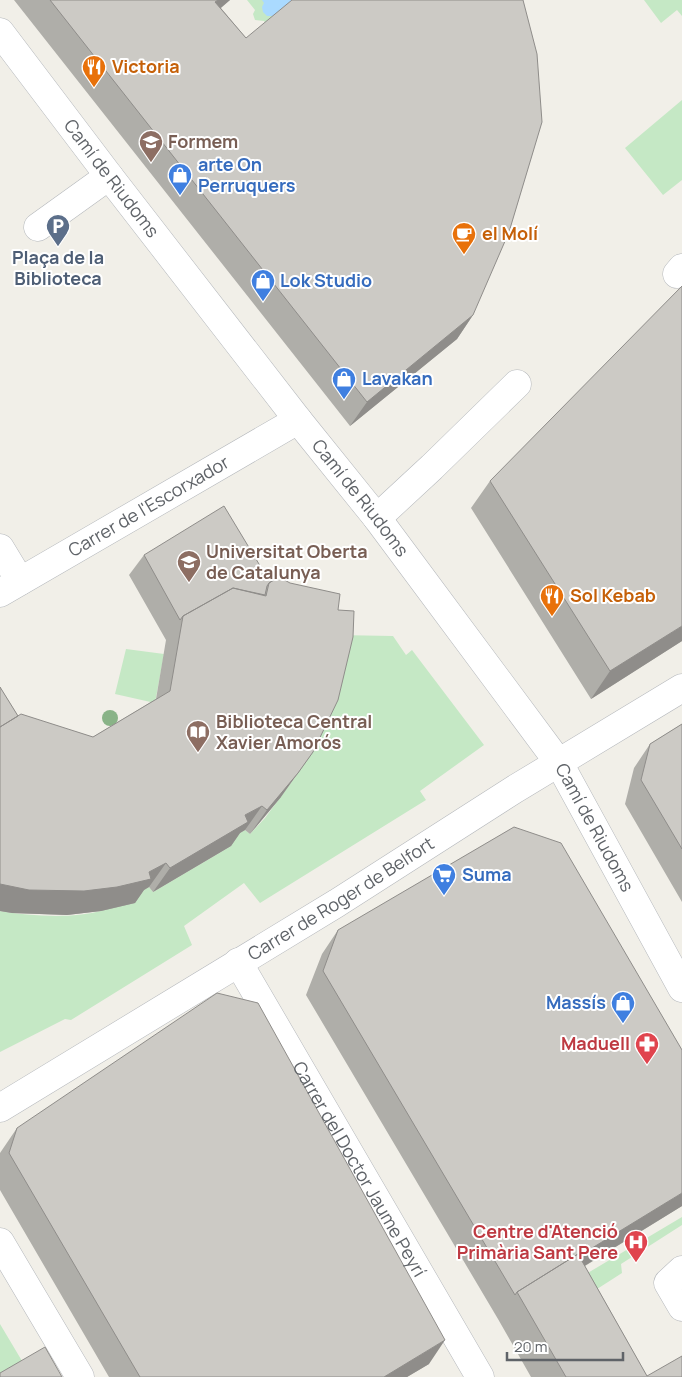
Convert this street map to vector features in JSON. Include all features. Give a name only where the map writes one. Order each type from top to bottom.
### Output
[{"type":"street","name":"Camí de Riudoms","points":[[0,32],[298,420],[377,518],[559,763],[682,988]]},
{"type":"street","points":[[38,227],[109,176]]},
{"type":"street","points":[[377,518],[432,468],[517,384]]},
{"type":"street","name":"Carrer de l'Escorxador","points":[[10,587],[298,420]]},
{"type":"street","points":[[0,548],[10,587]]},
{"type":"street","name":"Carrer de Roger de Belfort","points":[[0,1108],[337,903],[682,688]]},
{"type":"street","name":"Carrer del Doctor Jaume Peyrí","points":[[238,962],[480,1377]]},
{"type":"street","points":[[0,1242],[80,1377]]},
{"type":"street","points":[[682,1270],[668,1283],[682,1307]]},
{"type":"green space","points":[[247,0],[304,0],[269,29],[264,21],[255,20],[253,14],[255,10]]},
{"type":"green space","points":[[644,0],[682,0],[682,16],[677,10],[661,23]]},
{"type":"green space","points":[[682,100],[682,180],[663,195],[625,148]]},
{"type":"green space","points":[[337,635],[393,636],[406,655],[412,650],[484,745],[420,791],[426,800],[260,903],[244,883],[184,926],[192,945],[71,1020],[65,1019],[0,1052],[0,911],[50,916],[89,914],[100,911],[149,887],[153,892],[231,846],[229,839],[245,830],[250,834],[265,818],[296,776],[321,724]]},
{"type":"green space","points":[[126,649],[164,654],[155,703],[115,694]]},
{"type":"green space","points":[[682,1217],[682,1225],[621,1264],[622,1273],[594,1291],[586,1274]]},
{"type":"green space","points":[[0,1324],[28,1371],[0,1377]]},
{"type":"water","points":[[262,0],[301,0],[274,16],[267,16],[263,12],[262,7],[264,3]]},
{"type":"building","points":[[50,0],[218,0],[215,2],[246,38],[292,0],[523,0],[537,54],[542,122],[509,232],[473,315],[367,402]]},
{"type":"building","points":[[682,286],[682,626],[610,671],[490,481]]},
{"type":"building","name":"Universitat Oberta de Catalunya","points":[[224,506],[265,574],[270,571],[275,579],[267,586],[265,595],[233,588],[183,616],[180,620],[144,555]]},
{"type":"building","name":"Biblioteca Central Xavier Amorós","points":[[279,577],[290,583],[340,594],[338,610],[354,611],[353,637],[338,700],[313,752],[267,810],[262,806],[245,815],[248,822],[170,868],[166,863],[149,872],[151,879],[117,887],[84,891],[29,890],[0,884],[0,727],[21,714],[93,737],[170,691],[183,616],[233,588],[266,596],[269,583]]},
{"type":"building","points":[[0,687],[18,716],[0,727]]},
{"type":"building","points":[[682,724],[682,849],[641,780],[650,744]]},
{"type":"building","points":[[514,827],[561,843],[682,1050],[682,1193],[579,1256],[578,1254],[515,1295],[323,971],[338,930]]},
{"type":"building","points":[[217,993],[258,1003],[445,1340],[384,1377],[140,1377],[9,1153],[17,1128]]},
{"type":"building","points":[[578,1254],[647,1376],[682,1356],[682,1377],[566,1377],[517,1292]]},
{"type":"building","points":[[45,1347],[62,1377],[0,1377],[0,1373]]},
{"type":"place","name":"Victoria","points":[[94,88]]},
{"type":"place","name":"Formem","points":[[151,163]]},
{"type":"place","name":"arte On Perruquers","points":[[180,196]]},
{"type":"place","name":"Plaça de la Biblioteca","points":[[58,247]]},
{"type":"place","name":"el Molí","points":[[464,255]]},
{"type":"place","name":"Lok Studio","points":[[263,302]]},
{"type":"place","name":"Lavakan","points":[[344,400]]},
{"type":"place","name":"Universitat Oberta de Catalunya","points":[[189,583]]},
{"type":"place","name":"Sol Kebab","points":[[552,617]]},
{"type":"place","name":"Biblioteca Central Xavier Amorós","points":[[198,753]]},
{"type":"place","name":"Suma","points":[[444,896]]},
{"type":"place","name":"Massís","points":[[623,1024]]},
{"type":"place","name":"Maduell","points":[[647,1065]]},
{"type":"place","name":"Centre d'Atenció Primària Sant Pere","points":[[636,1263]]}]
